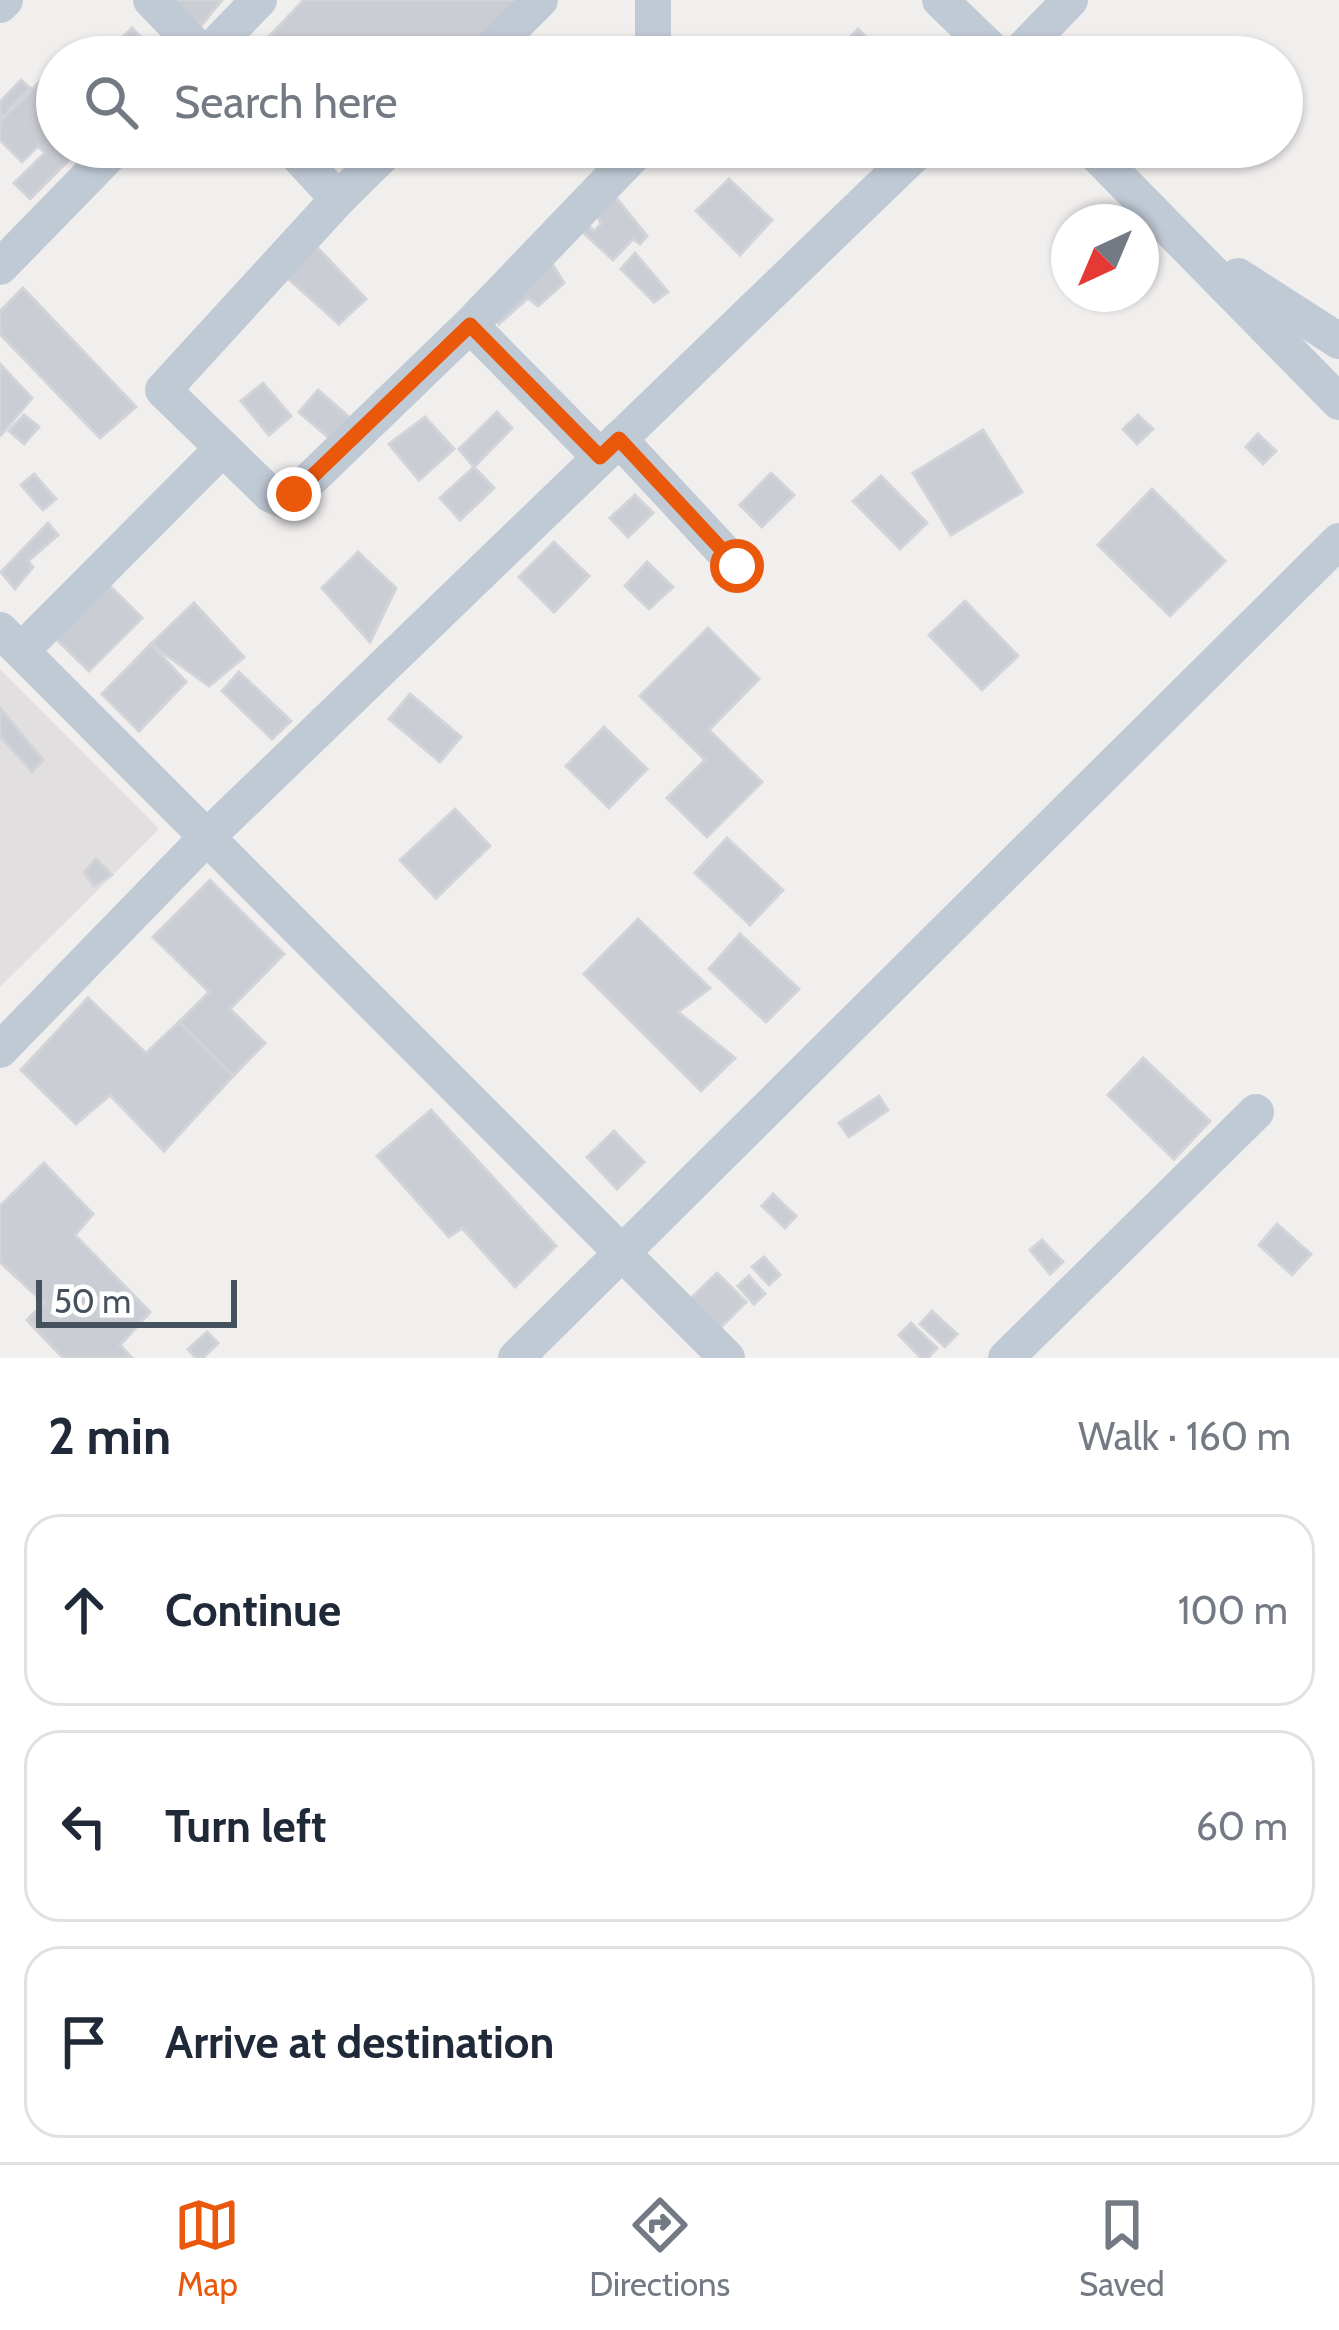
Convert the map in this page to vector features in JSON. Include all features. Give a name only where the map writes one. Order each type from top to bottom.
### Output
[{"type":"street","points":[[151,0],[185,36]]},
{"type":"street","points":[[225,36],[259,0]]},
{"type":"street","points":[[504,36],[540,0]]},
{"type":"street","points":[[652,0],[653,36]]},
{"type":"street","points":[[940,0],[977,36]]},
{"type":"street","points":[[1035,36],[1070,0]]},
{"type":"street","points":[[0,267],[97,168]]},
{"type":"street","points":[[309,168],[338,199]]},
{"type":"street","points":[[370,168],[163,390],[283,500],[470,325],[621,168]]},
{"type":"street","points":[[0,1051],[207,837],[900,168]]},
{"type":"street","points":[[1111,168],[1339,402]]},
{"type":"street","points":[[1185,242],[1339,341]]},
{"type":"street","points":[[470,325],[737,566]]},
{"type":"street","points":[[224,448],[10,640],[727,1358]]},
{"type":"street","points":[[516,1358],[1339,541]]},
{"type":"street","points":[[1006,1358],[1256,1112]]},
{"type":"shaded area","points":[[0,669],[159,829],[0,987]]},
{"type":"building","points":[[169,0],[222,0],[201,26]]},
{"type":"building","points":[[304,0],[518,0],[483,36],[269,36]]},
{"type":"building","points":[[21,80],[30,88],[0,120],[0,102]]},
{"type":"building","points":[[36,86],[36,148],[22,162],[0,140],[0,121]]},
{"type":"building","points":[[36,162],[36,168],[61,168],[30,199],[14,183]]},
{"type":"building","points":[[729,179],[772,220],[740,255],[696,211]]},
{"type":"building","points":[[613,194],[647,236],[640,244],[633,239],[613,260],[576,226],[583,220],[594,231],[601,224],[595,210]]},
{"type":"building","points":[[314,244],[366,299],[339,324],[285,276]]},
{"type":"building","points":[[635,253],[668,292],[654,302],[621,269]]},
{"type":"building","points":[[548,257],[564,283],[538,306],[528,298],[499,324],[486,310]]},
{"type":"building","points":[[23,288],[136,407],[100,438],[0,334],[0,311]]},
{"type":"building","points":[[0,364],[32,398],[1,435],[0,434]]},
{"type":"building","points":[[263,383],[291,416],[269,435],[241,401]]},
{"type":"building","points":[[318,390],[349,417],[330,439],[299,412]]},
{"type":"building","points":[[497,412],[512,428],[474,467],[459,449]]},
{"type":"building","points":[[24,415],[39,427],[24,444],[9,431]]},
{"type":"building","points":[[1138,415],[1153,429],[1137,444],[1123,429]]},
{"type":"building","points":[[425,417],[454,449],[419,480],[389,444]]},
{"type":"building","points":[[983,430],[1022,492],[951,535],[913,473]]},
{"type":"building","points":[[1258,434],[1276,451],[1263,464],[1246,447]]},
{"type":"building","points":[[474,467],[494,488],[460,520],[440,498]]},
{"type":"building","points":[[771,473],[794,495],[762,527],[740,505]]},
{"type":"building","points":[[34,474],[56,499],[43,510],[21,485]]},
{"type":"building","points":[[881,476],[927,523],[900,549],[853,501]]},
{"type":"building","points":[[1152,489],[1225,561],[1170,616],[1098,545]]},
{"type":"building","points":[[635,495],[653,513],[628,537],[610,518]]},
{"type":"building","points":[[48,523],[58,535],[28,561],[33,567],[15,589],[1,572]]},
{"type":"building","points":[[554,542],[589,576],[554,612],[519,577]]},
{"type":"building","points":[[358,552],[396,588],[370,642],[322,588]]},
{"type":"building","points":[[647,562],[673,587],[649,609],[625,586]]},
{"type":"building","points":[[108,584],[142,618],[89,671],[54,637]]},
{"type":"building","points":[[965,601],[1018,656],[982,690],[929,635]]},
{"type":"building","points":[[194,603],[244,657],[209,686],[151,644]]},
{"type":"building","points":[[708,628],[759,679],[709,730],[762,782],[707,837],[667,798],[705,760],[640,696]]},
{"type":"building","points":[[151,644],[186,682],[139,731],[102,694]]},
{"type":"building","points":[[239,672],[291,721],[272,739],[222,691]]},
{"type":"building","points":[[410,694],[461,737],[440,762],[389,719]]},
{"type":"building","points":[[0,708],[43,760],[32,772],[0,736]]},
{"type":"building","points":[[604,727],[647,769],[609,808],[566,766]]},
{"type":"building","points":[[455,809],[490,846],[436,898],[400,860]]},
{"type":"building","points":[[727,838],[783,890],[750,925],[695,873]]},
{"type":"building","points":[[96,859],[112,875],[94,886],[84,872]]},
{"type":"building","points":[[210,880],[284,954],[230,1009],[265,1043],[233,1076],[179,1022],[209,992],[153,937]]},
{"type":"building","points":[[638,919],[710,988],[678,1012],[735,1058],[701,1091],[584,974]]},
{"type":"building","points":[[740,934],[799,989],[766,1022],[709,969]]},
{"type":"building","points":[[88,998],[146,1053],[179,1022],[233,1076],[164,1151],[110,1095],[76,1124],[21,1070]]},
{"type":"building","points":[[1143,1058],[1210,1121],[1174,1159],[1108,1095]]},
{"type":"building","points":[[879,1096],[888,1110],[849,1137],[839,1123]]},
{"type":"building","points":[[431,1110],[556,1246],[515,1287],[462,1228],[449,1237],[377,1156]]},
{"type":"building","points":[[614,1131],[644,1162],[617,1189],[587,1157]]},
{"type":"building","points":[[44,1163],[93,1214],[75,1235],[150,1312],[120,1345],[132,1358],[63,1358],[27,1320],[44,1303],[0,1262],[0,1206]]},
{"type":"building","points":[[773,1194],[796,1216],[785,1228],[762,1206]]},
{"type":"building","points":[[1277,1224],[1311,1254],[1292,1275],[1259,1245]]},
{"type":"building","points":[[1042,1240],[1063,1262],[1050,1274],[1030,1250]]},
{"type":"building","points":[[764,1257],[780,1275],[769,1285],[752,1267]]},
{"type":"building","points":[[717,1273],[746,1302],[710,1338],[681,1308]]},
{"type":"building","points":[[749,1276],[765,1294],[754,1304],[738,1286]]},
{"type":"building","points":[[932,1311],[957,1334],[945,1347],[920,1324]]},
{"type":"building","points":[[911,1323],[937,1348],[928,1358],[921,1358],[899,1335]]},
{"type":"building","points":[[207,1332],[218,1343],[203,1358],[196,1358],[188,1349]]},
{"type":"route","points":[[294,494],[470,325],[600,457],[619,439],[737,566]]}]
